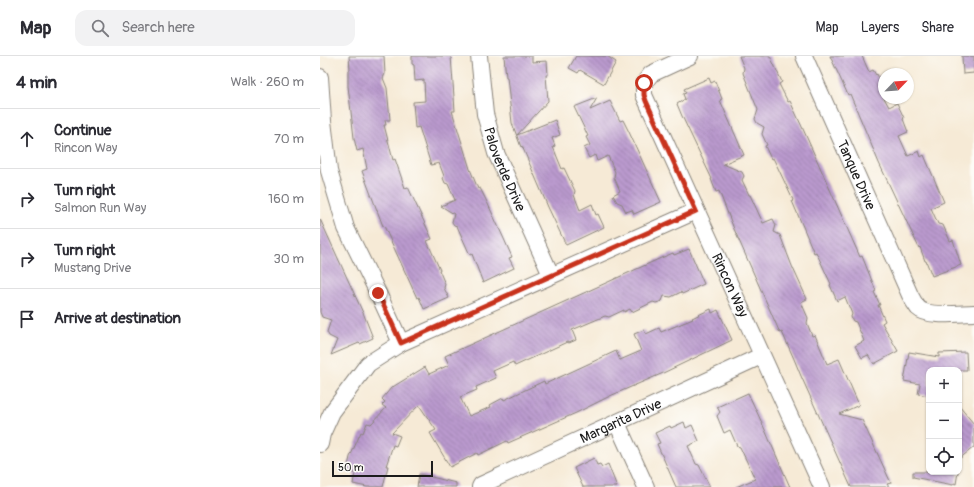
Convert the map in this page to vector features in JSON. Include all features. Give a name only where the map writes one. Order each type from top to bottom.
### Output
[{"type":"street","name":"Paloverde Drive","points":[[479,56],[484,114],[496,153],[551,276]]},
{"type":"street","name":"Rincon Way","points":[[690,56],[656,71],[647,78],[644,83],[644,95],[761,356],[822,487]]},
{"type":"street","name":"Tanque Drive","points":[[804,56],[910,294],[918,308],[924,312],[953,314],[974,313]]},
{"type":"street","points":[[320,77],[323,121],[329,171],[346,228],[401,343]]},
{"type":"street","points":[[321,437],[332,412],[368,364],[401,343],[696,211]]},
{"type":"street","name":"Margarita Drive","points":[[480,486],[761,356]]},
{"type":"street","points":[[617,423],[646,487]]},
{"type":"building","points":[[349,56],[384,56],[385,74],[383,78],[387,88],[390,120],[385,120],[386,125],[384,125],[393,160],[395,159],[405,188],[408,187],[432,239],[427,241],[440,270],[445,284],[444,288],[449,298],[424,309],[419,297],[417,298],[383,226],[362,171],[367,169],[363,149],[357,151],[354,138],[348,86],[348,70],[350,70]]},
{"type":"building","points":[[412,56],[451,56],[455,111],[452,111],[470,169],[478,189],[480,188],[512,257],[509,258],[514,268],[483,283],[472,254],[470,255],[457,226],[452,222],[454,214],[441,206],[455,200],[448,184],[445,183],[439,163],[431,165],[419,127],[415,128],[413,102],[425,101],[424,80],[415,81]]},
{"type":"building","points":[[504,56],[532,56],[532,62],[547,61],[548,75],[546,75],[548,101],[517,135],[555,120],[560,135],[552,138],[555,146],[553,147],[562,169],[564,168],[575,191],[574,195],[580,210],[592,204],[596,215],[598,214],[604,227],[566,245],[522,146],[521,147],[512,123]]},
{"type":"building","points":[[576,56],[607,56],[616,62],[604,84],[580,70],[578,73],[569,68]]},
{"type":"building","points":[[739,56],[770,56],[782,82],[779,84],[788,102],[790,101],[860,257],[862,256],[876,291],[874,292],[885,321],[882,323],[898,351],[874,364],[868,355],[862,358],[855,346],[864,341],[856,322],[853,321],[851,317],[852,314],[845,297],[837,301],[816,252],[814,253],[792,201],[793,200],[773,158],[771,159],[765,146],[767,145],[762,134],[764,127],[757,123],[755,119],[758,110],[743,73],[744,68]]},
{"type":"building","points":[[830,56],[862,56],[869,72],[873,70],[878,76],[878,104],[887,104],[889,107],[897,104],[908,132],[899,136],[908,156],[919,151],[921,157],[924,155],[944,202],[931,208],[938,224],[943,225],[950,241],[953,240],[961,265],[932,276],[920,247],[919,248],[879,163],[850,94],[848,95]]},
{"type":"building","points":[[962,56],[974,56],[974,73],[963,74]]},
{"type":"building","points":[[709,78],[711,83],[715,81],[722,99],[720,100],[744,155],[723,164],[742,172],[744,176],[742,180],[763,223],[773,219],[776,225],[774,232],[780,235],[807,299],[801,302],[808,318],[807,323],[812,336],[815,335],[827,364],[839,359],[859,405],[839,414],[862,420],[891,483],[887,484],[889,487],[851,487],[782,332],[780,333],[734,229],[719,191],[716,192],[712,179],[682,116],[677,104],[685,99],[683,94],[686,93],[684,89]]},
{"type":"building","points":[[597,98],[590,110],[610,101],[620,121],[623,120],[661,202],[634,214],[632,210],[626,212],[622,204],[617,202],[613,195],[620,191],[614,177],[615,172],[608,156],[597,161],[595,155],[589,158],[584,148],[590,145],[586,137],[588,136],[574,107]]},
{"type":"building","points":[[320,219],[373,338],[331,355],[337,340],[329,336],[327,332],[331,320],[322,317],[320,312]]},
{"type":"building","points":[[689,249],[704,284],[682,294],[681,292],[671,297],[664,296],[662,301],[656,303],[653,302],[632,312],[630,309],[624,312],[624,310],[609,317],[605,316],[572,330],[576,340],[569,343],[567,342],[515,366],[513,362],[493,371],[496,378],[476,387],[477,390],[460,397],[469,416],[491,407],[490,405],[503,398],[504,400],[544,381],[545,384],[616,351],[620,360],[641,351],[634,334],[644,330],[646,334],[659,328],[661,332],[693,319],[692,318],[711,309],[712,313],[718,310],[732,340],[576,413],[508,443],[507,441],[478,455],[477,453],[450,467],[430,433],[436,430],[419,405],[392,433],[400,436],[396,446],[393,445],[386,466],[388,466],[383,487],[367,487],[353,484],[355,473],[347,471],[350,457],[361,432],[363,433],[367,423],[371,424],[386,408],[382,405],[385,402],[382,399],[391,388],[425,367],[429,374],[449,365],[445,356],[661,258]]},
{"type":"building","points":[[909,352],[939,357],[939,353],[966,352],[967,370],[962,370],[962,367],[926,367],[926,395],[918,394],[920,384],[904,381]]},
{"type":"building","points":[[748,393],[790,487],[736,487],[755,479],[730,430],[724,433],[717,416],[720,412],[717,407]]},
{"type":"building","points":[[962,410],[974,424],[974,447],[962,457]]},
{"type":"building","points":[[684,422],[686,428],[692,425],[699,441],[688,446],[696,464],[699,465],[710,487],[676,487],[657,444],[660,443],[655,433],[670,426],[671,428]]},
{"type":"building","points":[[594,458],[597,465],[600,464],[602,467],[608,464],[617,487],[583,487],[574,468]]},
{"type":"building","points":[[913,472],[926,472],[926,475],[958,475],[956,484],[954,483],[953,485],[913,477]]},
{"type":"building","points":[[419,474],[456,483],[456,487],[417,487]]},
{"type":"route","points":[[378,293],[401,343],[696,211],[646,101],[644,95],[644,83]]}]
